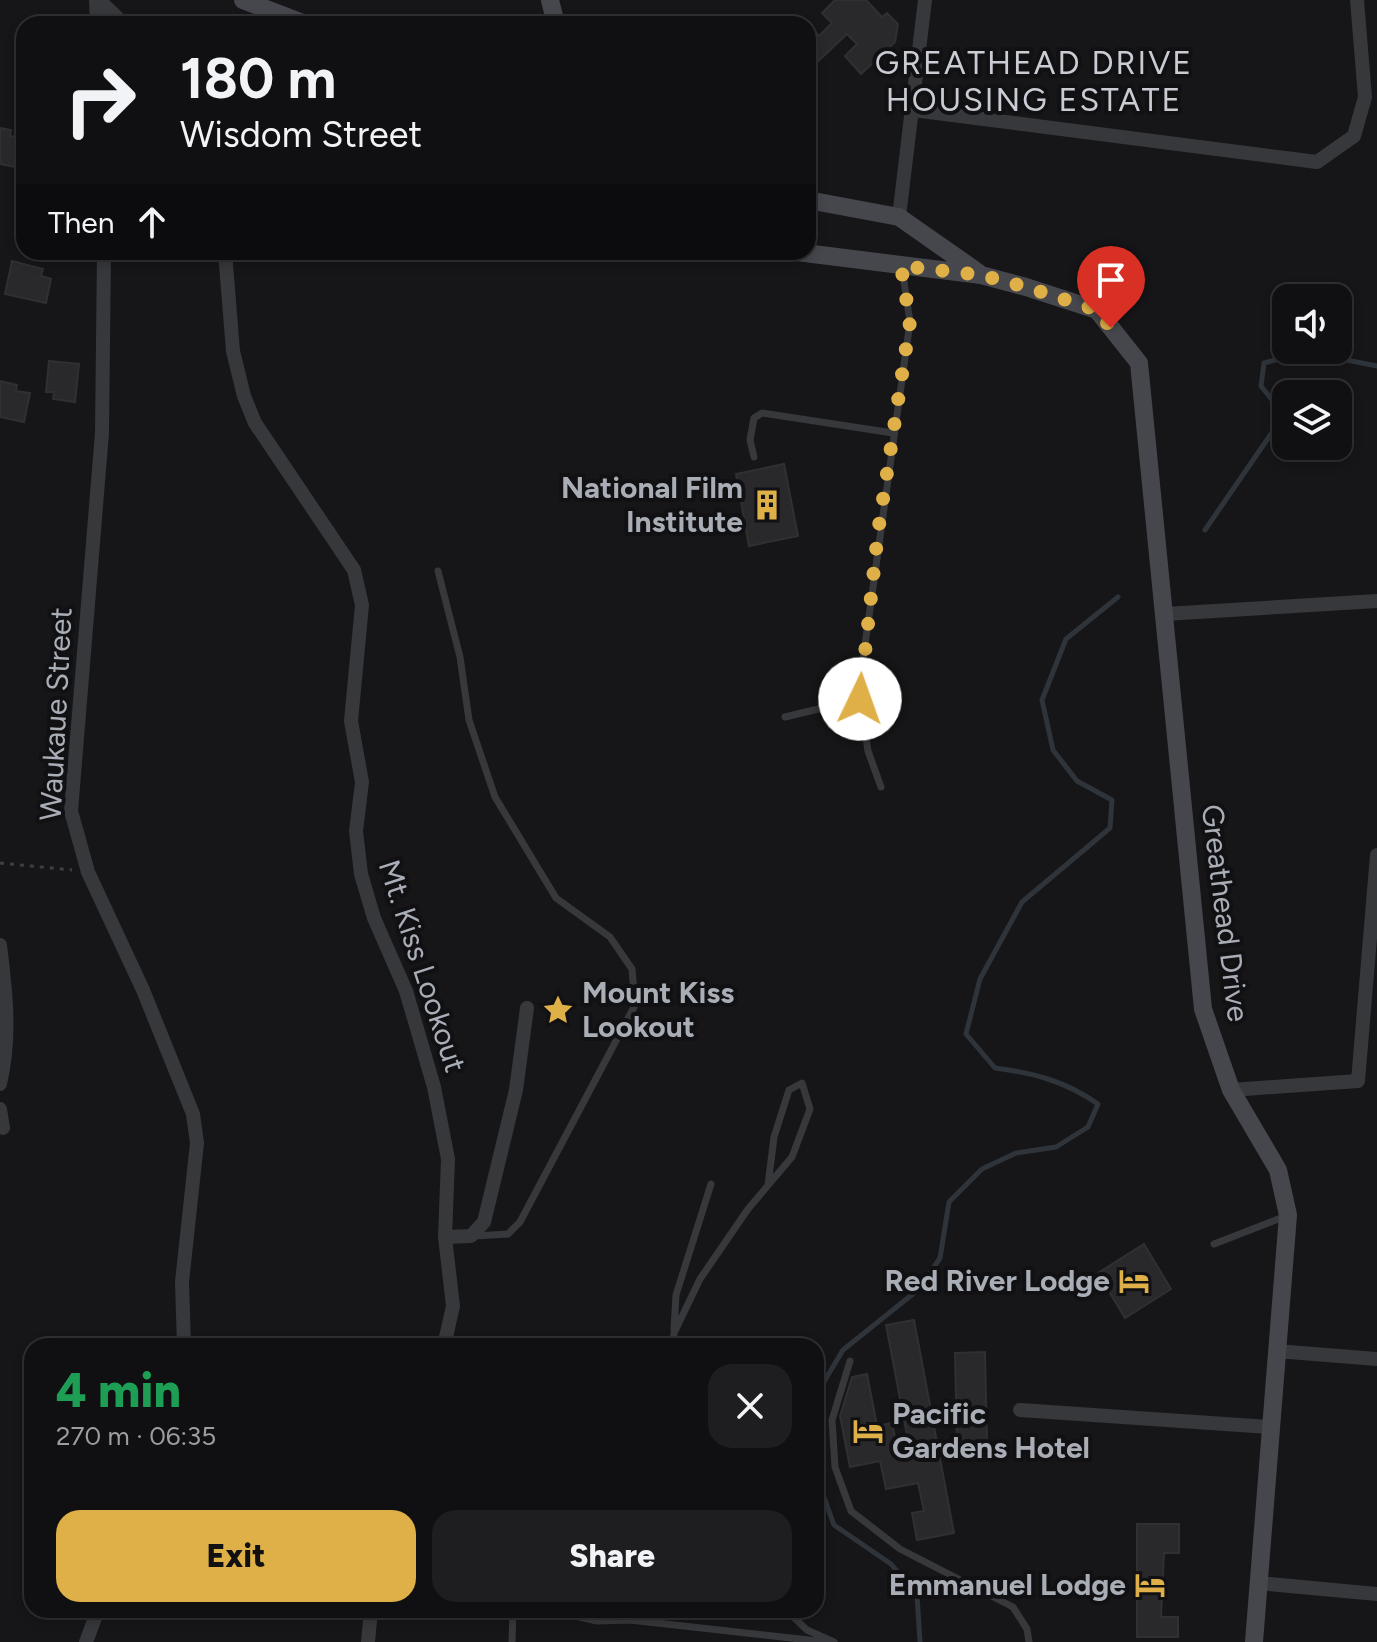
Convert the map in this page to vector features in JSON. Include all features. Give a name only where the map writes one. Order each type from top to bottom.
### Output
[{"type":"street","points":[[98,0],[115,16]]},
{"type":"street","points":[[243,0],[284,16]]},
{"type":"street","points":[[899,217],[925,0]]},
{"type":"street","points":[[913,110],[1317,162],[1354,136],[1365,97],[1357,0]]},
{"type":"street","points":[[816,201],[899,217],[981,275]]},
{"type":"street","points":[[816,255],[981,275]]},
{"type":"street","name":"Waukaue Street","points":[[104,260],[102,433],[71,811],[88,872],[143,990],[193,1114],[197,1143],[182,1282],[184,1338]]},
{"type":"street","name":"Mt. Kiss Lookout","points":[[226,260],[233,351],[244,396],[255,423],[354,570],[362,605],[351,721],[362,782],[356,831],[361,874],[374,918],[406,991],[434,1087],[448,1159],[445,1237],[453,1306],[446,1338]]},
{"type":"street","name":"Greathead Drive","points":[[981,275],[1097,310],[1139,363],[1203,1009],[1231,1090],[1278,1170],[1288,1215],[1254,1642]]},
{"type":"street","points":[[1165,614],[1377,601]]},
{"type":"street","points":[[1231,1090],[1358,1081],[1377,855]]},
{"type":"street","points":[[0,945],[8,1012],[7,1054],[0,1084]]},
{"type":"street","points":[[445,1237],[471,1236],[484,1222],[516,1090],[527,1008]]},
{"type":"street","points":[[0,1109],[3,1128]]},
{"type":"street","points":[[1276,1351],[1377,1359]]},
{"type":"street","points":[[1020,1410],[1269,1427]]},
{"type":"street","points":[[1258,1583],[1377,1594]]},
{"type":"street","points":[[86,1642],[95,1618]]},
{"type":"street","points":[[368,1642],[370,1618]]},
{"type":"lane","points":[[881,787],[868,751],[859,688],[910,322],[901,266]]},
{"type":"lane","points":[[754,457],[750,440],[754,418],[762,413],[893,433]]},
{"type":"lane","points":[[438,571],[460,657],[469,720],[495,797],[556,898],[610,937],[632,969],[635,1005],[520,1222],[508,1234],[471,1236]]},
{"type":"lane","points":[[785,717],[860,699]]},
{"type":"lane","points":[[674,1333],[700,1279],[792,1157],[810,1109],[802,1083],[789,1090],[774,1137],[768,1185]]},
{"type":"lane","points":[[674,1338],[676,1295],[711,1184]]},
{"type":"lane","points":[[1214,1244],[1288,1215]]},
{"type":"lane","points":[[850,1361],[832,1420],[835,1467],[851,1511],[900,1549],[1013,1607],[1027,1629],[1029,1642]]},
{"type":"lane","points":[[512,1642],[513,1618]]},
{"type":"lane","points":[[584,1618],[597,1621],[630,1620],[826,1642]]},
{"type":"lane","points":[[794,1618],[807,1630],[834,1642]]},
{"type":"path","points":[[0,863],[88,872]]},
{"type":"building","points":[[835,0],[866,0],[882,17],[887,13],[898,24],[895,42],[861,74],[845,56],[857,44],[847,34],[816,63],[816,33],[819,36],[832,23],[822,13]]},
{"type":"building","points":[[0,128],[11,130],[10,136],[16,137],[16,161],[15,167],[0,164]]},
{"type":"building","points":[[12,261],[43,269],[41,276],[51,279],[46,303],[5,294]]},
{"type":"building","points":[[49,361],[79,364],[75,402],[53,399],[54,392],[46,392]]},
{"type":"building","points":[[0,381],[17,385],[16,391],[30,393],[24,422],[0,417]]},
{"type":"building","name":"National Film Institute","points":[[784,464],[798,536],[749,546],[736,474]]},
{"type":"building","name":"Red River Lodge","points":[[1144,1244],[1171,1289],[1125,1318],[1098,1273]]},
{"type":"building","name":"Pacific Gardens Hotel","points":[[914,1320],[954,1533],[917,1540],[912,1513],[924,1511],[918,1483],[886,1489],[880,1461],[850,1467],[840,1416],[852,1377],[867,1374],[877,1426],[892,1423],[895,1437],[901,1436],[904,1452],[910,1451],[886,1325]]},
{"type":"building","points":[[985,1352],[987,1444],[957,1444],[955,1353]]},
{"type":"building","name":"Emmanuel Lodge","points":[[1137,1524],[1179,1524],[1179,1553],[1164,1553],[1161,1617],[1178,1617],[1178,1637],[1137,1637]]},
{"type":"waterway","points":[[1205,530],[1284,415],[1261,386],[1264,363],[1306,352],[1377,366]]},
{"type":"waterway","points":[[824,1382],[843,1350],[919,1289],[940,1258],[949,1202],[982,1169],[1016,1153],[1056,1147],[1088,1127],[1098,1104],[1049,1079],[995,1068],[966,1034],[980,979],[1022,902],[1110,828],[1112,800],[1077,781],[1053,750],[1042,700],[1066,639],[1118,597]]},
{"type":"waterway","points":[[824,1497],[834,1525],[891,1564],[917,1595],[920,1642]]},
{"type":"place","name":"National Film Institute","points":[[767,505]]},
{"type":"place","name":"Mount Kiss Lookout","points":[[558,1010]]},
{"type":"place","name":"Red River Lodge","points":[[1134,1281]]},
{"type":"place","name":"Pacific Gardens Hotel","points":[[868,1431]]},
{"type":"place","name":"Emmanuel Lodge","points":[[1150,1585]]},
{"type":"district","name":"GREATHEAD DRIVE HOUSING ESTATE","points":[[1034,82]]},
{"type":"route","points":[[860,699],[878,532],[910,322],[901,266],[981,275],[1026,287],[1097,310],[1111,328]]}]
